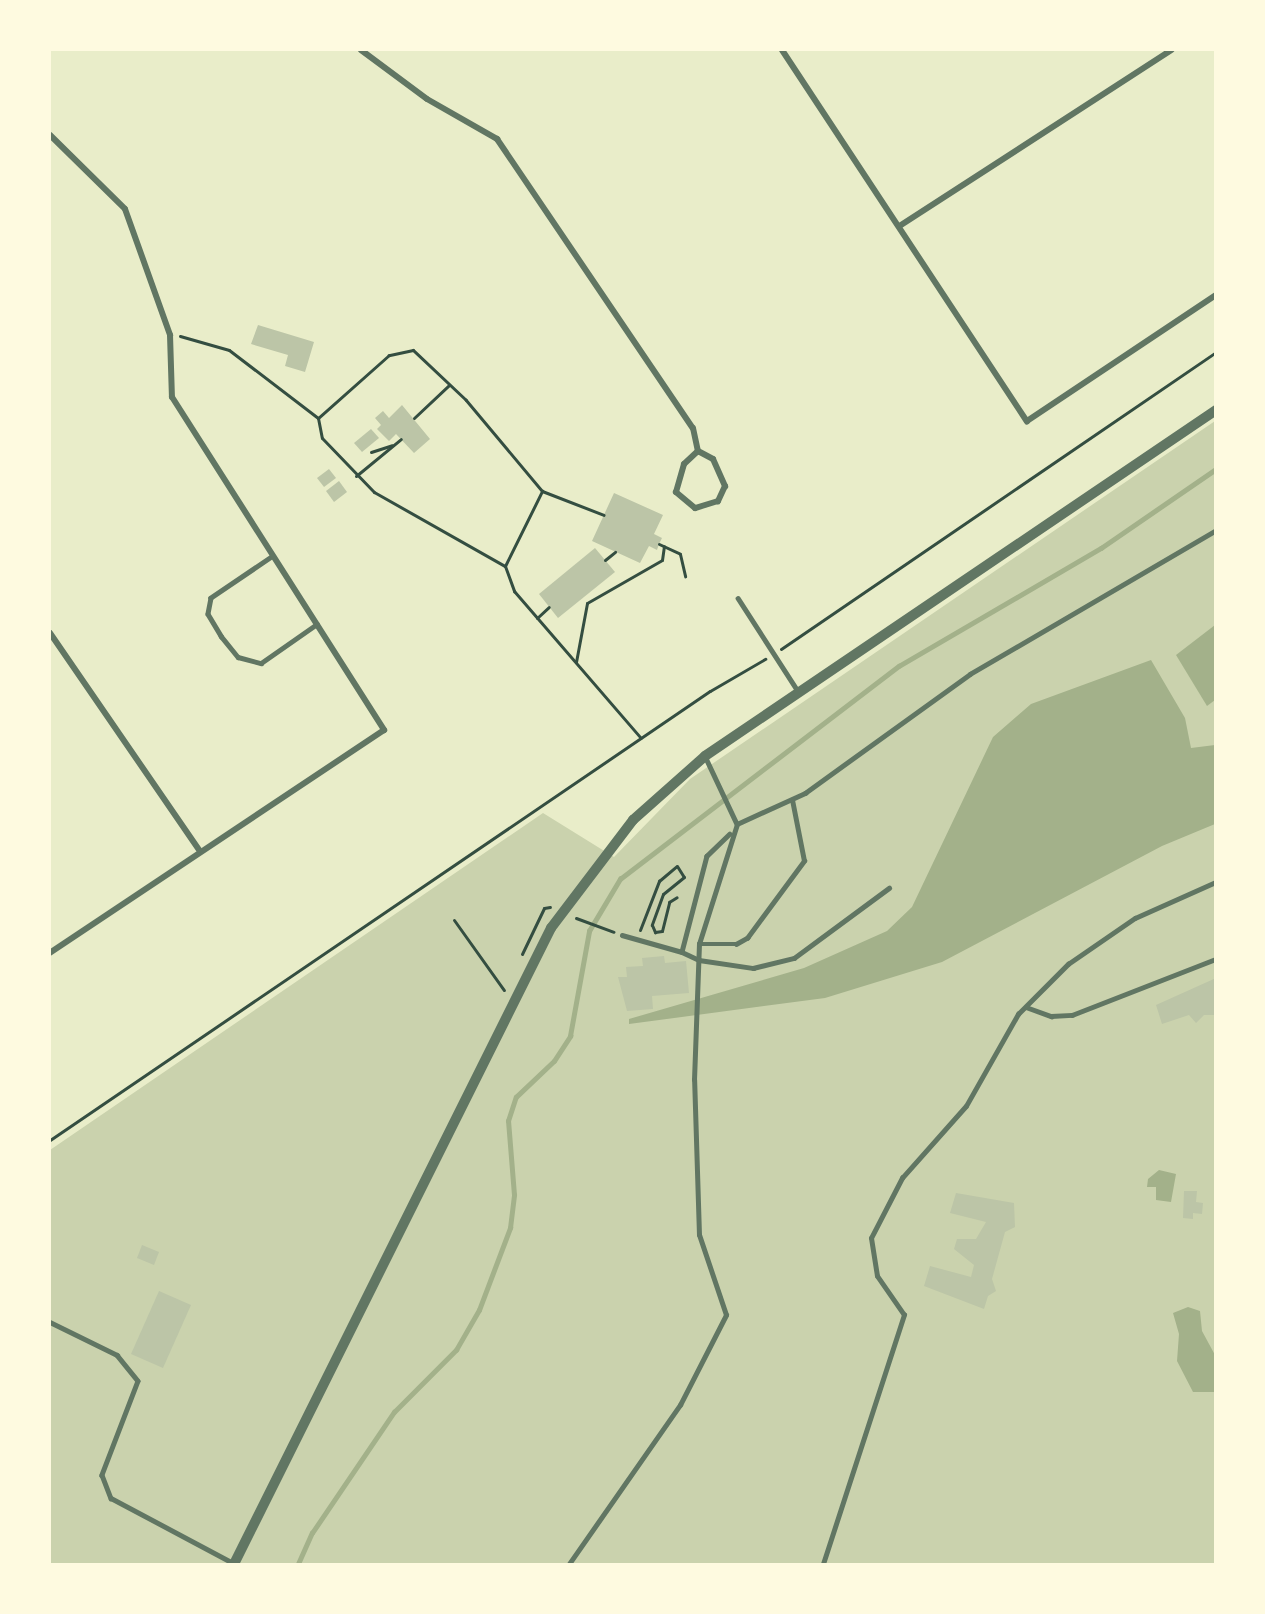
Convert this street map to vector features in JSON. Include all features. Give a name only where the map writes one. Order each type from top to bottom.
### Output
[{"type":"street","points":[[361,50],[427,99],[497,139],[693,428],[698,451],[713,459],[725,486],[718,501],[695,508],[676,492],[684,464],[698,451]]},
{"type":"street","points":[[782,50],[900,225],[1027,421],[1215,295]]},
{"type":"street","points":[[900,225],[1171,50]]},
{"type":"street","points":[[50,135],[124,209],[170,335],[172,397],[384,730],[199,850],[50,952]]},
{"type":"street","points":[[235,1564],[551,928],[633,820],[705,756],[1215,410]]},
{"type":"street","points":[[50,633],[199,850]]},
{"type":"lane","points":[[569,1564],[680,1406],[726,1315],[699,1235],[693,1183],[699,945],[732,833],[737,824],[792,800],[970,674],[1215,530]]},
{"type":"lane","points":[[273,556],[211,598],[208,614],[221,636],[238,657],[261,663],[317,624]]},
{"type":"lane","points":[[738,598],[800,693]]},
{"type":"lane","points":[[705,756],[737,824]]},
{"type":"lane","points":[[699,945],[736,944],[747,938],[804,861],[792,800]]},
{"type":"lane","points":[[682,952],[707,856],[732,833]]},
{"type":"lane","points":[[823,1564],[904,1314],[877,1276],[871,1238],[902,1178],[960,1115],[994,1049],[1026,1007],[1068,964],[1135,918],[1215,882]]},
{"type":"lane","points":[[622,935],[682,952],[699,960],[753,968],[794,958],[889,888]]},
{"type":"lane","points":[[1026,1007],[1051,1016],[1072,1015],[1215,959]]},
{"type":"lane","points":[[50,1322],[117,1355],[138,1382],[102,1475],[111,1498],[235,1564]]},
{"type":"path","points":[[170,335],[229,350],[318,418],[322,438],[356,476],[374,492],[505,566],[514,591],[641,738]]},
{"type":"path","points":[[318,418],[401,349],[413,350],[449,386],[542,491],[604,514]]},
{"type":"path","points":[[786,645],[1215,352]]},
{"type":"path","points":[[414,418],[449,386]]},
{"type":"path","points":[[356,476],[401,440]]},
{"type":"path","points":[[371,452],[394,445]]},
{"type":"path","points":[[505,566],[542,491]]},
{"type":"path","points":[[576,662],[587,603],[662,560],[662,545],[680,554],[685,576]]},
{"type":"path","points":[[605,560],[615,552]]},
{"type":"path","points":[[537,618],[549,607]]},
{"type":"path","points":[[50,1140],[641,738],[767,658]]},
{"type":"path","points":[[636,940],[650,898],[677,866],[684,877],[663,894],[655,932],[662,931],[669,902],[677,897]]},
{"type":"path","points":[[519,960],[544,909],[550,907]]},
{"type":"path","points":[[575,917],[622,935]]},
{"type":"path","points":[[454,920],[504,992],[509,981]]},
{"type":"shaded area","points":[[1215,421],[1215,1564],[50,1564],[50,1150],[543,813],[614,857],[690,779]]},
{"type":"shaded area","points":[[1215,625],[1215,700],[1207,706],[1176,655]]},
{"type":"shaded area","points":[[1151,660],[1185,718],[1191,748],[1215,745],[1215,824],[1162,846],[942,962],[825,998],[629,1024],[629,1019],[804,968],[887,931],[912,907],[993,737],[1031,704]]},
{"type":"shaded area","points":[[1159,1170],[1176,1174],[1171,1202],[1156,1200],[1156,1187],[1147,1187],[1148,1179]]},
{"type":"shaded area","points":[[1188,1307],[1200,1311],[1202,1331],[1215,1355],[1215,1392],[1193,1392],[1177,1361],[1179,1334],[1173,1313]]},
{"type":"building","points":[[258,325],[314,342],[305,372],[285,366],[288,355],[251,344]]},
{"type":"building","points":[[402,405],[430,439],[414,453],[396,434],[389,441],[377,429],[381,425],[375,418],[383,411],[389,418]]},
{"type":"building","points":[[371,429],[379,438],[362,452],[354,443]]},
{"type":"building","points":[[329,469],[336,478],[324,487],[317,478]]},
{"type":"building","points":[[339,481],[347,492],[334,502],[326,491]]},
{"type":"building","points":[[614,493],[663,515],[654,534],[662,538],[657,550],[649,546],[640,563],[592,541]]},
{"type":"building","points":[[595,548],[615,572],[558,618],[539,594]]},
{"type":"building","points":[[664,956],[665,963],[686,961],[689,993],[652,996],[653,1009],[627,1011],[618,977],[627,977],[626,967],[643,966],[642,958]]},
{"type":"building","points":[[1216,978],[1216,1015],[1204,1015],[1196,1023],[1189,1015],[1162,1024],[1156,1005]]},
{"type":"building","points":[[1184,1191],[1197,1191],[1196,1202],[1203,1203],[1202,1214],[1193,1213],[1193,1219],[1183,1218]]},
{"type":"building","points":[[956,1193],[1014,1203],[1015,1227],[1005,1232],[992,1279],[996,1291],[988,1296],[984,1309],[924,1286],[930,1266],[971,1277],[974,1265],[954,1249],[957,1239],[976,1239],[986,1222],[950,1213]]},
{"type":"building","points":[[142,1245],[159,1252],[154,1265],[137,1258]]},
{"type":"building","points":[[159,1291],[191,1305],[163,1368],[131,1354]]},
{"type":"waterway","points":[[298,1564],[312,1533],[394,1412],[456,1350],[479,1310],[510,1228],[514,1195],[508,1121],[516,1097],[554,1061],[570,1036],[589,931],[620,879],[899,666],[1101,548],[1216,469]]}]
